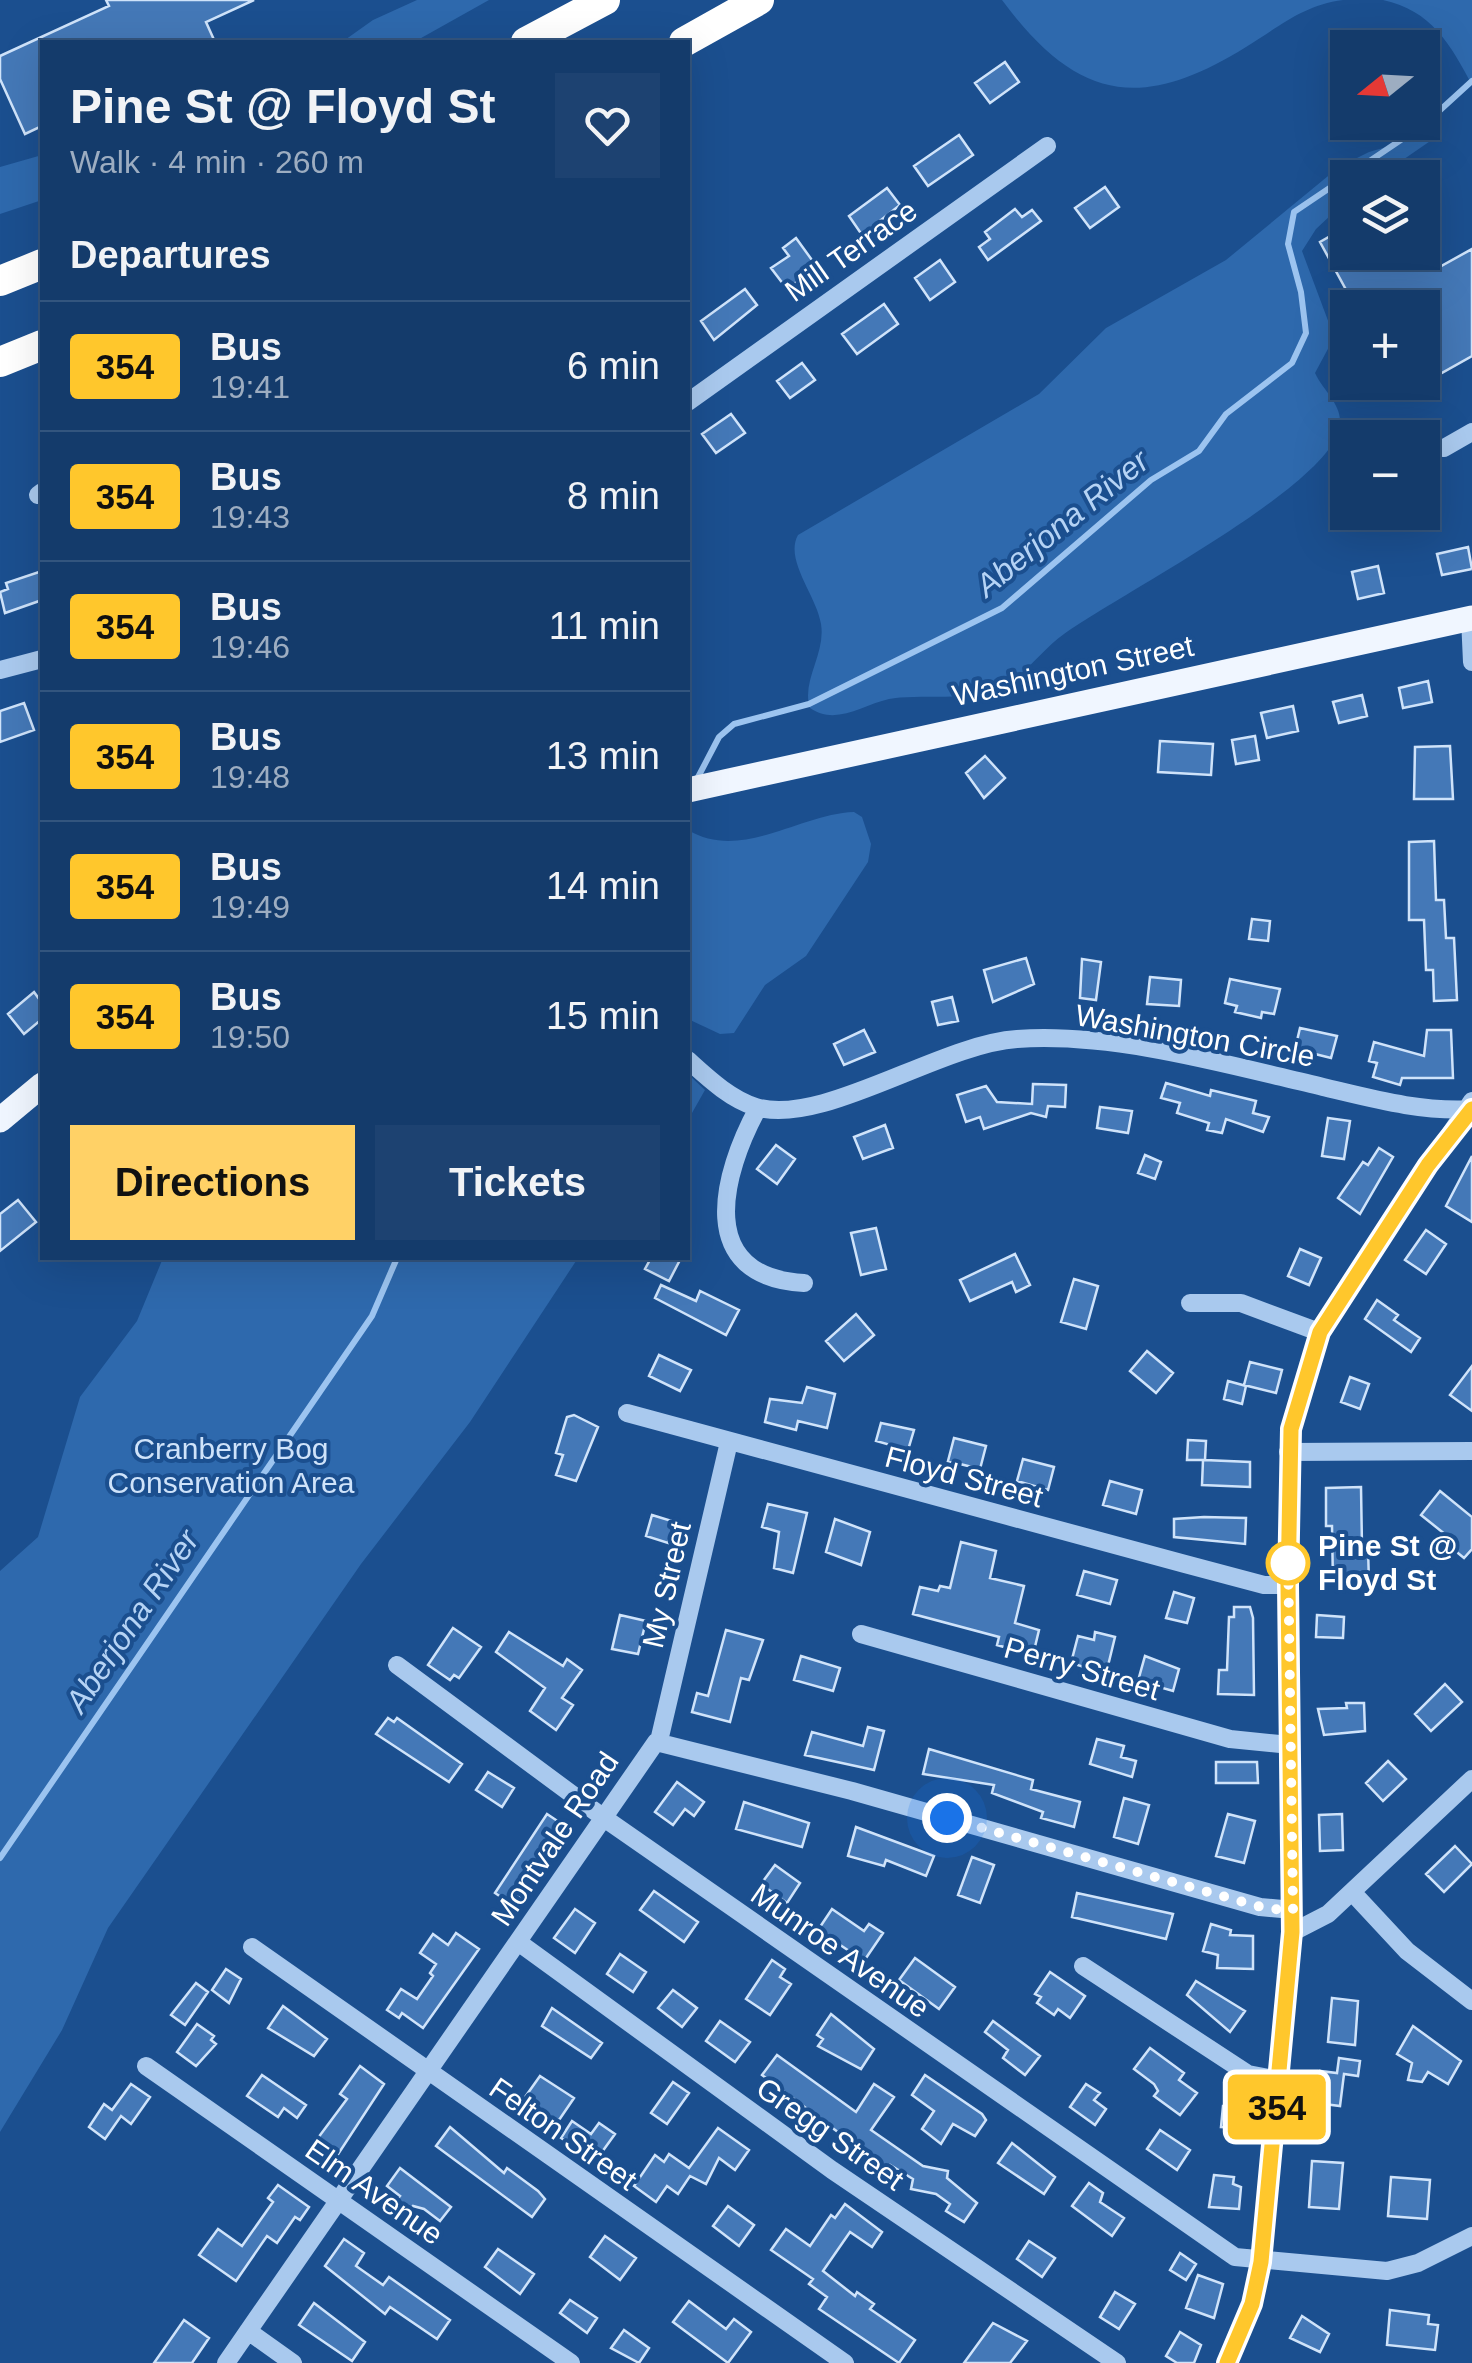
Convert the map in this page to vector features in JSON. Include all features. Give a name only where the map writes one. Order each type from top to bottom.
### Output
[{"type":"highway","points":[[530,40],[604,0]]},
{"type":"highway","points":[[688,40],[759,0]]},
{"type":"highway","points":[[0,281],[40,265]]},
{"type":"highway","points":[[0,362],[40,346]]},
{"type":"main road","name":"Washington Street","points":[[690,790],[1471,618]]},
{"type":"main road","points":[[0,1120],[40,1087]]},
{"type":"street","name":"Mill Terrace","points":[[690,401],[1047,146]]},
{"type":"street","points":[[1444,448],[1472,432]]},
{"type":"street","points":[[1471,618],[1472,662]]},
{"type":"street","points":[[0,670],[40,660]]},
{"type":"street","name":"Washington Circle","points":[[758,1108],[788,1110],[808,1106],[964,1049],[1028,1038],[1110,1045],[1224,1064],[1420,1110],[1471,1107]]},
{"type":"street","points":[[690,1062],[735,1098],[758,1108],[727,1178],[724,1204],[736,1247],[760,1274],[804,1284]]},
{"type":"street","points":[[1227,2363],[1252,2304],[1261,2262],[1292,1932],[1288,1452],[1298,1396],[1320,1332],[1471,1107]]},
{"type":"street","points":[[1190,1303],[1236,1302],[1320,1332]]},
{"type":"street","name":"Floyd Street","points":[[627,1414],[1216,1572],[1288,1585]]},
{"type":"street","name":"My Street","points":[[658,1741],[729,1442]]},
{"type":"street","points":[[1288,1452],[1472,1451]]},
{"type":"street","name":"Perry Street","points":[[860,1634],[1238,1741],[1290,1745]]},
{"type":"street","name":"Munroe Avenue","points":[[398,1665],[604,1818],[1232,2255],[1261,2262],[1387,2271],[1418,2263],[1472,2236]]},
{"type":"street","name":"Montvale Road","points":[[226,2363],[658,1741],[1268,1909],[1293,1910]]},
{"type":"street","points":[[1292,1932],[1321,1920],[1353,1893],[1472,1778]]},
{"type":"street","points":[[1353,1893],[1407,1951],[1472,2001]]},
{"type":"street","name":"Gregg Street","points":[[518,1942],[832,2170],[1117,2363]]},
{"type":"street","name":"Felton Street","points":[[252,1947],[845,2363]]},
{"type":"street","points":[[1083,1966],[1248,2074],[1279,2080]]},
{"type":"street","name":"Elm Avenue","points":[[146,2066],[571,2363]]},
{"type":"street","points":[[248,2331],[294,2363]]},
{"type":"green space","points":[[417,0],[489,0],[418,40],[345,40],[373,20]]},
{"type":"green space","points":[[1002,0],[1343,0],[1303,12],[1208,68],[1174,82],[1142,88],[1112,86],[1084,76],[1056,59]]},
{"type":"green space","points":[[1383,0],[1472,0],[1472,85],[1440,30],[1400,5]]},
{"type":"green space","points":[[1410,140],[1432,140],[1403,160],[1353,160]]},
{"type":"green space","points":[[40,156],[40,201],[0,214],[0,167]]},
{"type":"green space","points":[[1330,174],[1330,216],[1302,251],[1330,326],[1330,345],[1315,373],[1340,416],[1340,420],[1330,420],[1330,445],[1322,457],[1257,512],[1064,634],[994,692],[889,699],[839,715],[810,708],[809,688],[822,635],[818,613],[795,556],[798,535],[1039,394],[1106,328],[1226,260]]},
{"type":"green space","points":[[854,812],[862,817],[871,844],[868,862],[806,956],[765,985],[734,1033],[720,1034],[690,1020],[690,831],[729,841],[749,839]]},
{"type":"green space","points":[[690,1076],[705,1090],[690,1116]]},
{"type":"green space","name":"Cranberry Bog Conservation Area","points":[[162,1260],[577,1260],[470,1422],[361,1564],[108,1928],[62,2030],[0,2132],[0,1571],[38,1537],[80,1397],[137,1321]]},
{"type":"building","points":[[106,0],[254,0],[206,22],[214,40],[40,40],[40,127],[25,134],[0,79],[0,56],[109,6]]},
{"type":"building","points":[[1005,62],[1019,82],[990,103],[975,83]]},
{"type":"building","points":[[959,135],[973,155],[928,186],[914,166]]},
{"type":"building","points":[[1105,187],[1119,207],[1090,228],[1075,208]]},
{"type":"building","points":[[887,188],[900,205],[862,235],[849,216]]},
{"type":"building","points":[[1015,209],[1022,217],[1032,210],[1041,221],[988,260],[979,247],[990,239],[985,232]]},
{"type":"building","points":[[1330,236],[1330,260],[1320,242]]},
{"type":"building","points":[[796,238],[817,267],[787,289],[771,268],[789,256],[783,248]]},
{"type":"building","points":[[1472,249],[1472,356],[1440,374],[1440,290],[1346,290],[1335,270],[1440,270]]},
{"type":"building","points":[[940,260],[955,282],[930,300],[915,278]]},
{"type":"building","points":[[745,289],[757,305],[714,340],[701,321]]},
{"type":"building","points":[[884,304],[898,324],[857,354],[842,334]]},
{"type":"building","points":[[802,363],[815,380],[790,398],[777,381]]},
{"type":"building","points":[[731,414],[745,433],[716,453],[702,434]]},
{"type":"building","points":[[1468,547],[1472,569],[1442,575],[1437,554]]},
{"type":"building","points":[[1378,566],[1384,593],[1358,599],[1352,572]]},
{"type":"building","points":[[40,572],[40,601],[5,613],[0,592],[8,589],[6,583]]},
{"type":"building","points":[[1428,681],[1432,702],[1403,708],[1399,688]]},
{"type":"building","points":[[1362,695],[1367,716],[1339,723],[1333,702]]},
{"type":"building","points":[[24,703],[34,730],[0,742],[0,711]]},
{"type":"building","points":[[1293,706],[1298,731],[1267,738],[1261,713]]},
{"type":"building","points":[[1255,736],[1259,760],[1236,764],[1232,740]]},
{"type":"building","points":[[1160,741],[1213,744],[1211,775],[1158,772]]},
{"type":"building","points":[[1450,746],[1453,799],[1414,799],[1415,747]]},
{"type":"building","points":[[985,756],[1005,778],[984,798],[966,773]]},
{"type":"building","points":[[1434,841],[1436,900],[1444,900],[1446,938],[1454,938],[1457,1000],[1434,1001],[1433,970],[1426,970],[1424,920],[1409,920],[1409,842]]},
{"type":"building","points":[[1252,919],[1270,921],[1268,941],[1249,939]]},
{"type":"building","points":[[1026,958],[1034,984],[993,1002],[984,970]]},
{"type":"building","points":[[1082,959],[1101,962],[1096,1000],[1080,998]]},
{"type":"building","points":[[1150,977],[1181,980],[1179,1006],[1147,1004]]},
{"type":"building","points":[[1230,979],[1280,989],[1274,1014],[1262,1012],[1261,1018],[1235,1012],[1237,1006],[1225,1003]]},
{"type":"building","points":[[34,992],[40,1000],[40,1021],[24,1034],[8,1014]]},
{"type":"building","points":[[952,997],[958,1021],[938,1025],[932,1002]]},
{"type":"building","points":[[1300,1028],[1337,1036],[1331,1058],[1295,1049]]},
{"type":"building","points":[[864,1030],[875,1052],[844,1065],[834,1044]]},
{"type":"building","points":[[1427,1030],[1451,1030],[1453,1078],[1402,1078],[1400,1085],[1373,1077],[1377,1063],[1369,1061],[1374,1042],[1424,1056]]},
{"type":"building","points":[[1166,1083],[1210,1096],[1211,1090],[1256,1101],[1253,1113],[1269,1117],[1263,1132],[1226,1119],[1222,1133],[1207,1130],[1209,1123],[1177,1113],[1180,1103],[1161,1098]]},
{"type":"building","points":[[1033,1084],[1066,1085],[1065,1107],[1048,1106],[1046,1117],[1031,1113],[984,1129],[980,1117],[966,1122],[957,1095],[986,1086],[997,1102],[1032,1104]]},
{"type":"building","points":[[1100,1107],[1132,1111],[1128,1133],[1097,1128]]},
{"type":"building","points":[[1328,1118],[1350,1121],[1344,1159],[1322,1156]]},
{"type":"building","points":[[885,1125],[893,1148],[863,1159],[854,1137]]},
{"type":"building","points":[[776,1145],[795,1159],[777,1184],[757,1169]]},
{"type":"building","points":[[1379,1148],[1393,1157],[1360,1214],[1338,1198],[1363,1162],[1368,1165]]},
{"type":"building","points":[[1145,1155],[1161,1162],[1155,1179],[1138,1173]]},
{"type":"building","points":[[1472,1156],[1472,1222],[1446,1206]]},
{"type":"building","points":[[18,1200],[36,1222],[0,1251],[0,1214]]},
{"type":"building","points":[[876,1228],[886,1269],[861,1275],[851,1233]]},
{"type":"building","points":[[1426,1230],[1446,1244],[1426,1274],[1405,1260]]},
{"type":"building","points":[[1300,1249],[1321,1258],[1309,1285],[1288,1276]]},
{"type":"building","points":[[1015,1254],[1030,1285],[1016,1292],[1012,1282],[970,1301],[960,1280]]},
{"type":"building","points":[[650,1260],[680,1260],[669,1281],[645,1269]]},
{"type":"building","points":[[1074,1279],[1098,1286],[1086,1329],[1061,1322]]},
{"type":"building","points":[[661,1285],[696,1301],[700,1291],[739,1310],[726,1335],[655,1298]]},
{"type":"building","points":[[1377,1300],[1398,1315],[1394,1320],[1420,1338],[1411,1352],[1365,1319]]},
{"type":"building","points":[[856,1314],[874,1335],[844,1361],[826,1341]]},
{"type":"building","points":[[1147,1351],[1173,1373],[1156,1393],[1130,1371]]},
{"type":"building","points":[[659,1355],[691,1370],[680,1391],[649,1376]]},
{"type":"building","points":[[1250,1362],[1282,1370],[1276,1393],[1244,1385]]},
{"type":"building","points":[[1472,1366],[1472,1411],[1450,1395]]},
{"type":"building","points":[[1350,1377],[1369,1384],[1360,1409],[1341,1402]]},
{"type":"building","points":[[1228,1381],[1246,1386],[1242,1404],[1224,1399]]},
{"type":"building","points":[[807,1387],[835,1394],[827,1428],[798,1421],[796,1430],[765,1422],[770,1399],[802,1403]]},
{"type":"building","points":[[574,1415],[598,1427],[576,1481],[556,1475],[563,1455],[556,1453],[567,1417]]},
{"type":"building","points":[[881,1423],[914,1430],[908,1450],[876,1441]]},
{"type":"building","points":[[954,1438],[986,1446],[980,1469],[948,1461]]},
{"type":"building","points":[[1188,1440],[1206,1441],[1205,1460],[1250,1462],[1250,1487],[1202,1485],[1203,1460],[1187,1460]]},
{"type":"building","points":[[1023,1459],[1054,1467],[1048,1490],[1017,1481]]},
{"type":"building","points":[[1110,1481],[1142,1490],[1136,1514],[1103,1505]]},
{"type":"building","points":[[1361,1487],[1362,1547],[1368,1547],[1369,1584],[1333,1584],[1332,1526],[1326,1526],[1326,1488]]},
{"type":"building","points":[[1440,1491],[1472,1517],[1472,1549],[1464,1558],[1447,1544],[1451,1539],[1421,1515]]},
{"type":"building","points":[[768,1504],[807,1513],[793,1573],[774,1568],[779,1532],[762,1527]]},
{"type":"building","points":[[652,1515],[675,1522],[668,1543],[646,1536]]},
{"type":"building","points":[[1246,1518],[1245,1544],[1174,1537],[1174,1519]]},
{"type":"building","points":[[835,1519],[870,1532],[861,1565],[826,1552]]},
{"type":"building","points":[[961,1542],[996,1551],[990,1578],[1024,1586],[1015,1623],[1039,1630],[1033,1655],[997,1645],[999,1637],[913,1614],[920,1587],[938,1591],[940,1586],[950,1588]]},
{"type":"building","points":[[1084,1571],[1117,1580],[1110,1604],[1077,1595]]},
{"type":"building","points":[[1174,1592],[1194,1598],[1187,1623],[1166,1618]]},
{"type":"building","points":[[1234,1607],[1250,1607],[1253,1618],[1254,1695],[1218,1694],[1219,1670],[1227,1670],[1229,1617],[1234,1617]]},
{"type":"building","points":[[620,1615],[646,1621],[638,1654],[612,1649]]},
{"type":"building","points":[[1317,1615],[1344,1617],[1343,1638],[1316,1637]]},
{"type":"building","points":[[453,1628],[481,1647],[459,1678],[454,1675],[450,1680],[428,1665]]},
{"type":"building","points":[[726,1630],[763,1640],[749,1680],[741,1678],[730,1722],[692,1712],[697,1693],[708,1696]]},
{"type":"building","points":[[509,1632],[563,1666],[567,1659],[582,1670],[562,1698],[573,1705],[556,1730],[530,1711],[545,1688],[496,1652]]},
{"type":"building","points":[[1095,1632],[1115,1637],[1106,1674],[1071,1663],[1078,1636],[1094,1640]]},
{"type":"building","points":[[801,1656],[840,1668],[833,1691],[794,1680]]},
{"type":"building","points":[[1145,1656],[1179,1669],[1173,1691],[1138,1681]]},
{"type":"building","points":[[1445,1684],[1462,1702],[1431,1731],[1415,1714]]},
{"type":"building","points":[[1346,1703],[1364,1703],[1365,1731],[1324,1735],[1318,1709],[1347,1708]]},
{"type":"building","points":[[388,1718],[394,1722],[397,1718],[462,1764],[449,1782],[376,1734]]},
{"type":"building","points":[[868,1727],[884,1731],[874,1770],[805,1755],[812,1732],[863,1746]]},
{"type":"building","points":[[1097,1739],[1124,1746],[1121,1757],[1136,1761],[1132,1777],[1090,1764]]},
{"type":"building","points":[[929,1749],[1033,1780],[1031,1789],[1080,1802],[1074,1827],[1041,1818],[1043,1812],[992,1793],[994,1785],[923,1774]]},
{"type":"building","points":[[1388,1761],[1406,1779],[1383,1801],[1366,1783]]},
{"type":"building","points":[[1216,1762],[1257,1762],[1258,1783],[1216,1783]]},
{"type":"building","points":[[488,1772],[514,1788],[502,1807],[476,1790]]},
{"type":"building","points":[[677,1782],[704,1802],[694,1816],[685,1809],[673,1825],[655,1812]]},
{"type":"building","points":[[1124,1798],[1149,1805],[1138,1844],[1114,1837]]},
{"type":"building","points":[[744,1802],[809,1823],[802,1847],[736,1829]]},
{"type":"building","points":[[547,1814],[568,1828],[514,1906],[495,1893]]},
{"type":"building","points":[[1228,1814],[1255,1821],[1244,1863],[1216,1856]]},
{"type":"building","points":[[1342,1814],[1343,1850],[1320,1851],[1319,1815]]},
{"type":"building","points":[[856,1827],[934,1856],[926,1876],[886,1860],[884,1866],[848,1856]]},
{"type":"building","points":[[1455,1846],[1472,1864],[1444,1892],[1426,1874]]},
{"type":"building","points":[[972,1857],[994,1865],[980,1903],[958,1895]]},
{"type":"building","points":[[775,1865],[800,1883],[787,1903],[761,1884]]},
{"type":"building","points":[[654,1891],[698,1922],[684,1942],[640,1910]]},
{"type":"building","points":[[1077,1893],[1173,1914],[1166,1939],[1072,1917]]},
{"type":"building","points":[[575,1909],[595,1923],[575,1953],[554,1938]]},
{"type":"building","points":[[832,1909],[864,1931],[869,1924],[883,1933],[864,1961],[818,1930]]},
{"type":"building","points":[[1211,1924],[1231,1930],[1230,1935],[1253,1936],[1253,1969],[1217,1968],[1218,1955],[1203,1951]]},
{"type":"building","points":[[456,1933],[479,1949],[423,2028],[402,2013],[399,2018],[387,2010],[401,1989],[417,1999],[433,1976],[430,1973],[436,1964],[420,1953],[433,1934],[448,1945]]},
{"type":"building","points":[[620,1954],[646,1972],[633,1992],[607,1974]]},
{"type":"building","points":[[915,1958],[955,1987],[939,2009],[899,1980]]},
{"type":"building","points":[[772,1960],[785,1969],[780,1977],[791,1984],[770,2015],[746,1999]]},
{"type":"building","points":[[226,1969],[241,1979],[229,2003],[212,1990]]},
{"type":"building","points":[[1050,1972],[1085,1996],[1070,2018],[1058,2009],[1054,2015],[1037,2003],[1041,1997],[1035,1994]]},
{"type":"building","points":[[1196,1981],[1245,2011],[1230,2032],[1187,1995]]},
{"type":"building","points":[[196,1983],[208,1992],[185,2025],[171,2015]]},
{"type":"building","points":[[673,1990],[697,2008],[682,2027],[658,2008]]},
{"type":"building","points":[[1332,1998],[1358,2001],[1355,2045],[1328,2042]]},
{"type":"building","points":[[283,2006],[327,2039],[314,2056],[268,2028]]},
{"type":"building","points":[[552,2008],[602,2043],[591,2058],[542,2026]]},
{"type":"building","points":[[831,2014],[874,2049],[861,2069],[818,2046],[823,2039],[817,2035]]},
{"type":"building","points":[[720,2021],[750,2042],[735,2062],[706,2041]]},
{"type":"building","points":[[993,2021],[1040,2056],[1025,2075],[1003,2058],[1008,2050],[985,2032]]},
{"type":"building","points":[[197,2024],[214,2036],[211,2040],[216,2044],[196,2066],[177,2052]]},
{"type":"building","points":[[1413,2026],[1461,2061],[1448,2084],[1428,2072],[1422,2082],[1408,2080],[1412,2063],[1397,2054]]},
{"type":"building","points":[[1150,2048],[1184,2073],[1179,2080],[1197,2093],[1180,2115],[1154,2096],[1158,2091],[1154,2084],[1134,2069]]},
{"type":"building","points":[[777,2055],[856,2112],[874,2084],[894,2097],[871,2130],[923,2166],[948,2171],[947,2178],[977,2203],[964,2222],[946,2211],[950,2204],[936,2194],[911,2189],[913,2179],[890,2165],[887,2169],[762,2075]]},
{"type":"building","points":[[1339,2058],[1360,2061],[1358,2076],[1344,2074],[1340,2106],[1316,2103],[1320,2071],[1337,2073]]},
{"type":"building","points":[[360,2066],[384,2084],[333,2162],[312,2146],[347,2099],[340,2094]]},
{"type":"building","points":[[262,2075],[306,2105],[297,2118],[284,2108],[278,2117],[247,2096]]},
{"type":"building","points":[[925,2075],[982,2114],[986,2120],[975,2136],[953,2124],[941,2144],[922,2129],[934,2111],[912,2095]]},
{"type":"building","points":[[540,2076],[574,2098],[557,2123],[523,2100]]},
{"type":"building","points":[[673,2082],[689,2093],[667,2124],[651,2113]]},
{"type":"building","points":[[131,2084],[150,2097],[131,2124],[121,2116],[105,2139],[89,2127],[104,2104],[112,2110]]},
{"type":"building","points":[[1086,2084],[1100,2093],[1094,2100],[1106,2109],[1095,2125],[1070,2107]]},
{"type":"building","points":[[1223,2106],[1245,2108],[1244,2128],[1221,2127]]},
{"type":"building","points":[[572,2121],[591,2134],[599,2123],[615,2134],[602,2152],[586,2141],[579,2150],[561,2138]]},
{"type":"building","points":[[450,2127],[504,2173],[507,2168],[538,2191],[545,2199],[532,2217],[436,2146]]},
{"type":"building","points":[[718,2128],[749,2150],[735,2170],[719,2158],[706,2184],[690,2176],[678,2194],[667,2186],[656,2202],[634,2186],[655,2155],[664,2162],[669,2154],[689,2168]]},
{"type":"building","points":[[1160,2130],[1190,2150],[1177,2170],[1147,2149]]},
{"type":"building","points":[[1012,2143],[1055,2177],[1044,2194],[998,2163]]},
{"type":"building","points":[[1312,2161],[1343,2163],[1339,2209],[1309,2207]]},
{"type":"building","points":[[400,2168],[451,2207],[440,2221],[424,2209],[413,2206],[408,2212],[395,2202],[400,2196],[387,2186]]},
{"type":"building","points":[[1214,2175],[1234,2177],[1233,2184],[1241,2187],[1239,2209],[1209,2207]]},
{"type":"building","points":[[1391,2177],[1430,2180],[1427,2219],[1388,2216]]},
{"type":"building","points":[[1089,2183],[1103,2193],[1100,2202],[1124,2218],[1112,2236],[1072,2206]]},
{"type":"building","points":[[278,2185],[309,2207],[300,2220],[295,2217],[277,2243],[267,2236],[236,2281],[199,2255],[218,2229],[242,2246],[273,2202],[268,2198]]},
{"type":"building","points":[[845,2204],[882,2232],[872,2247],[850,2232],[823,2271],[855,2296],[857,2292],[874,2304],[870,2309],[915,2340],[899,2363],[819,2309],[827,2297],[809,2284],[813,2279],[771,2250],[786,2229],[810,2246],[831,2215],[835,2218]]},
{"type":"building","points":[[728,2206],[754,2225],[739,2246],[713,2226]]},
{"type":"building","points":[[605,2236],[636,2258],[620,2280],[590,2257]]},
{"type":"building","points":[[344,2239],[364,2253],[356,2266],[383,2285],[389,2277],[450,2320],[437,2339],[390,2307],[385,2314],[325,2266]]},
{"type":"building","points":[[1029,2241],[1055,2258],[1042,2277],[1017,2259]]},
{"type":"building","points":[[498,2249],[534,2274],[520,2294],[485,2267]]},
{"type":"building","points":[[1180,2253],[1196,2264],[1186,2280],[1170,2270]]},
{"type":"building","points":[[1198,2275],[1223,2284],[1214,2318],[1186,2308]]},
{"type":"building","points":[[1115,2292],[1135,2304],[1119,2329],[1100,2317]]},
{"type":"building","points":[[570,2300],[597,2318],[587,2333],[560,2313]]},
{"type":"building","points":[[689,2301],[726,2329],[734,2319],[751,2332],[728,2363],[673,2322]]},
{"type":"building","points":[[314,2303],[365,2342],[352,2361],[299,2325]]},
{"type":"building","points":[[1390,2310],[1429,2315],[1428,2324],[1438,2325],[1435,2350],[1387,2345]]},
{"type":"building","points":[[1302,2316],[1329,2334],[1320,2352],[1290,2338]]},
{"type":"building","points":[[184,2320],[209,2338],[192,2363],[154,2363]]},
{"type":"building","points":[[993,2323],[1027,2341],[1010,2363],[964,2363]]},
{"type":"building","points":[[624,2330],[649,2348],[639,2363],[611,2348]]},
{"type":"building","points":[[1180,2332],[1201,2345],[1194,2363],[1177,2363],[1166,2356]]},
{"type":"waterway","name":"Aberjona River","points":[[696,781],[719,737],[734,724],[809,704],[1002,608],[1151,480],[1199,451],[1226,414],[1292,363],[1306,333],[1301,292],[1288,244],[1294,212],[1426,123],[1472,81]]},
{"type":"waterway","name":"Aberjona River","points":[[0,1858],[372,1316],[396,1260]]},
{"type":"bus line","name":"354","points":[[1227,2363],[1252,2304],[1261,2262],[1292,1942],[1288,1452],[1294,1412],[1308,1362],[1327,1318],[1428,1165],[1468,1109],[1472,1109]]},
{"type":"place","name":"Pine St @ Floyd St","points":[[1288,1563]]},
{"type":"route","points":[[947,1818],[1268,1909],[1293,1910],[1288,1548],[1288,1563]]}]
